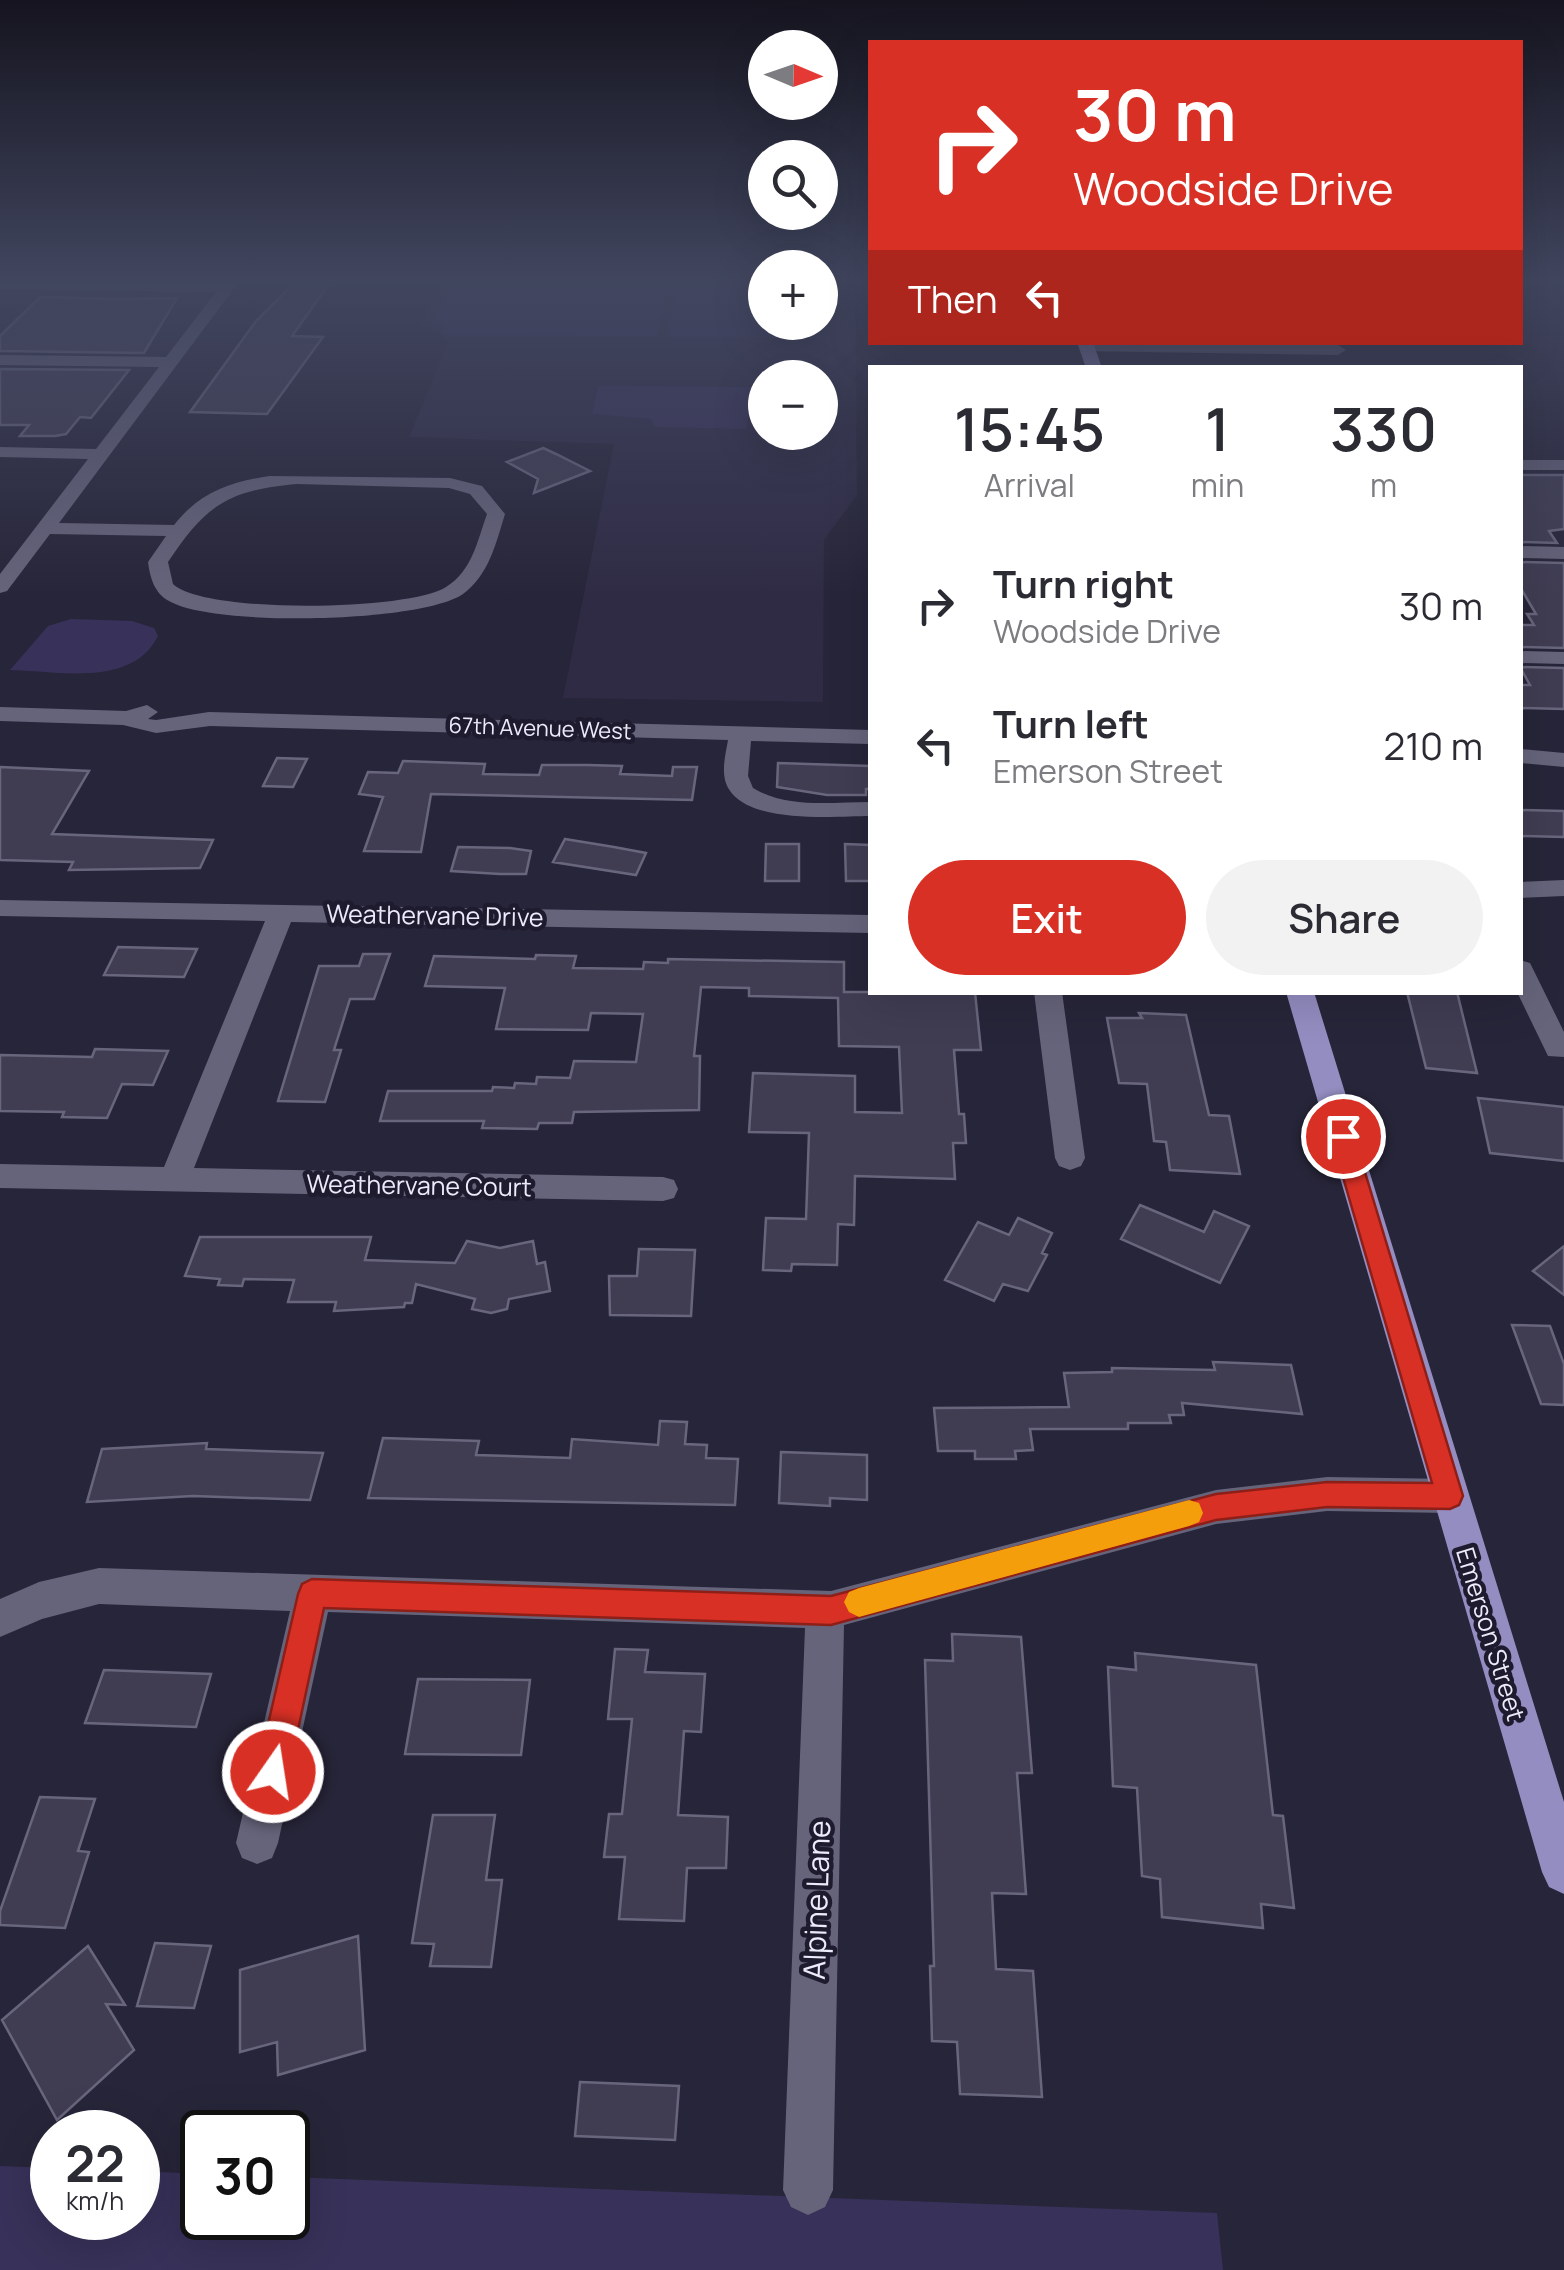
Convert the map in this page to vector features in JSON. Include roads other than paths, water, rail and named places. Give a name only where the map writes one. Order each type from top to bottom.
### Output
[{"type":"main road","name":"Emerson Street","points":[[1301,995],[1564,1872]]},
{"type":"street","points":[[0,587],[153,385]]},
{"type":"street","points":[[0,452],[100,454]]},
{"type":"street","points":[[1523,464],[1564,465]]},
{"type":"street","points":[[44,528],[178,530],[202,504],[244,484],[298,479],[450,483],[476,490],[496,514],[472,575],[460,586],[412,607],[376,610],[206,606],[178,598],[159,578],[158,562],[178,530]]},
{"type":"street","points":[[1523,552],[1564,553]]},
{"type":"street","points":[[1523,657],[1564,658]]},
{"type":"street","name":"67th Avenue West","points":[[0,714],[127,718],[139,725],[188,726],[209,719],[868,738]]},
{"type":"street","points":[[740,734],[736,778],[750,799],[792,808],[868,808]]},
{"type":"street","points":[[1523,756],[1560,756]]},
{"type":"street","points":[[1523,890],[1564,888]]},
{"type":"street","name":"Weathervane Drive","points":[[0,908],[868,924]]},
{"type":"street","points":[[174,1180],[282,912]]},
{"type":"street","points":[[1523,975],[1558,1049]]},
{"type":"street","points":[[1048,995],[1070,1158]]},
{"type":"street","name":"Weathervane Court","points":[[0,1176],[663,1190]]},
{"type":"street","points":[[0,1618],[39,1602],[99,1586],[825,1610],[1216,1507],[1327,1494],[1450,1496]]},
{"type":"street","points":[[257,1843],[312,1594]]},
{"type":"street","name":"Alpine Lane","points":[[808,2190],[825,1610]]}]
